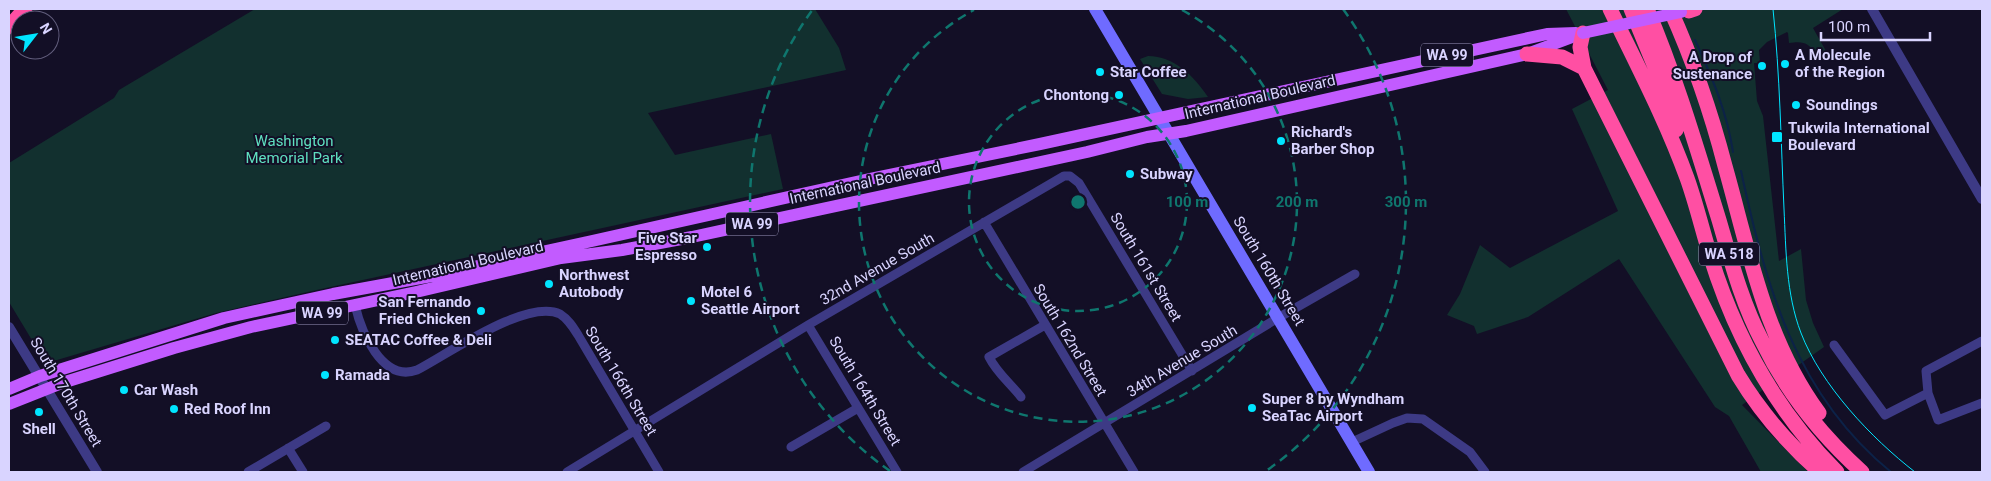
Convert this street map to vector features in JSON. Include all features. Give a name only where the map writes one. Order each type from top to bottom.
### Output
[{"type":"highway","points":[[9,27],[25,9]]},
{"type":"highway","points":[[1610,9],[1667,129],[1688,180]]},
{"type":"highway","name":"WA 518","points":[[1631,9],[1664,89],[1688,180],[1721,287],[1756,366],[1797,426],[1819,454],[1837,472]]},
{"type":"highway","name":"WA 518","points":[[1647,9],[1676,82],[1734,270],[1747,308],[1762,341],[1782,376],[1814,421],[1839,451],[1862,472]]},
{"type":"highway","points":[[1670,9],[1691,57],[1713,123],[1757,285],[1772,327],[1792,370],[1811,402],[1838,439],[1867,472]]},
{"type":"highway","points":[[1583,33],[1580,47],[1584,68],[1750,395],[1770,423],[1794,449],[1820,472]]},
{"type":"highway","points":[[1527,54],[1562,57],[1584,68]]},
{"type":"main road","name":"South 160th Street","points":[[1095,9],[1369,472]]},
{"type":"main road","name":"International Boulevard","points":[[9,404],[47,389],[207,339],[252,327],[561,258],[622,250],[692,237],[1087,152],[1147,137],[1169,134],[1527,54],[1583,33],[1695,10]]},
{"type":"main road","name":"International Boulevard","points":[[9,389],[40,376],[224,318],[333,294],[436,275],[874,178],[1547,34],[1583,33]]},
{"type":"main road","points":[[355,305],[362,296],[383,284]]},
{"type":"street","points":[[1872,9],[1982,199]]},
{"type":"street","name":"32nd Avenue South","points":[[567,472],[808,325],[1058,178],[1070,176],[1075,179]]},
{"type":"street","name":"South 161st Street","points":[[1075,179],[1192,371]]},
{"type":"street","name":"South 162nd Street","points":[[984,222],[1134,472]]},
{"type":"street","name":"34th Avenue South","points":[[1023,472],[1278,318],[1355,274]]},
{"type":"street","name":"South 166th Street","points":[[355,305],[358,317],[381,360],[395,370],[414,372],[505,321],[527,314],[551,312],[565,317],[573,327],[659,472]]},
{"type":"street","name":"South 164th Street","points":[[808,325],[898,472]]},
{"type":"street","points":[[1021,397],[1010,382],[996,371],[990,357],[1045,325]]},
{"type":"street","name":"South 170th Street","points":[[9,327],[97,472]]},
{"type":"street","points":[[1982,341],[1926,371],[1928,393],[1938,420],[1982,403]]},
{"type":"street","points":[[1834,345],[1885,415],[1928,393]]},
{"type":"street","points":[[791,447],[858,408]]},
{"type":"street","points":[[1352,442],[1393,422],[1407,418],[1422,419],[1470,452],[1485,472]]},
{"type":"street","points":[[248,472],[326,426]]},
{"type":"street","points":[[288,448],[302,472]]},
{"type":"green space","name":"Washington Memorial Park","points":[[255,9],[815,9],[839,48],[846,70],[648,113],[675,155],[771,134],[783,189],[216,313],[57,360],[44,360],[9,302],[9,163],[114,98],[119,90]]},
{"type":"green space","points":[[1566,9],[1843,9],[1813,28],[1826,51],[1818,56],[1806,44],[1799,42],[1789,43],[1787,32],[1767,42],[1759,50],[1760,63],[1754,63],[1757,101],[1763,116],[1779,261],[1801,249],[1806,300],[1813,323],[1824,347],[1742,405],[1808,472],[1761,472],[1729,416],[1715,407],[1619,259],[1528,317],[1477,334],[1474,326],[1447,315],[1460,294],[1480,245],[1510,268],[1618,211],[1572,109],[1608,90]]},
{"type":"green space","points":[[1148,56],[1166,59],[1175,63],[1190,75],[1208,97],[1188,99],[1162,94],[1140,59]]},
{"type":"waterway","points":[[1695,40],[1718,95],[1727,123],[1733,152]]},
{"type":"waterway","points":[[1741,171],[1761,256],[1789,335],[1808,373],[1831,408],[1858,441],[1891,472]]},
{"type":"tram line","points":[[1773,9],[1779,84],[1786,256],[1792,303],[1796,318],[1810,353],[1834,391],[1865,427],[1915,472]]},
{"type":"place","name":"A Molecule of the Region","points":[[1785,64]]},
{"type":"place","name":"A Drop of Sustenance","points":[[1762,66]]},
{"type":"place","name":"Star Coffee","points":[[1100,72]]},
{"type":"place","name":"Chontong","points":[[1119,95]]},
{"type":"place","name":"Soundings","points":[[1796,105]]},
{"type":"place","name":"Tukwila International Boulevard","points":[[1777,137]]},
{"type":"place","name":"Richard's Barber Shop","points":[[1281,141]]},
{"type":"place","name":"Subway","points":[[1130,174]]},
{"type":"place","name":"Five Star Espresso","points":[[707,247]]},
{"type":"place","name":"Northwest Autobody","points":[[549,284]]},
{"type":"place","name":"Motel 6 Seattle Airport","points":[[691,301]]},
{"type":"place","name":"San Fernando Fried Chicken","points":[[481,311]]},
{"type":"place","name":"SEATAC Coffee & Deli","points":[[335,340]]},
{"type":"place","name":"Ramada","points":[[325,375]]},
{"type":"place","name":"Car Wash","points":[[124,390]]},
{"type":"place","name":"Super 8 by Wyndham SeaTac Airport","points":[[1252,408]]},
{"type":"place","name":"Red Roof Inn","points":[[174,409]]},
{"type":"place","name":"Shell","points":[[39,412]]}]
